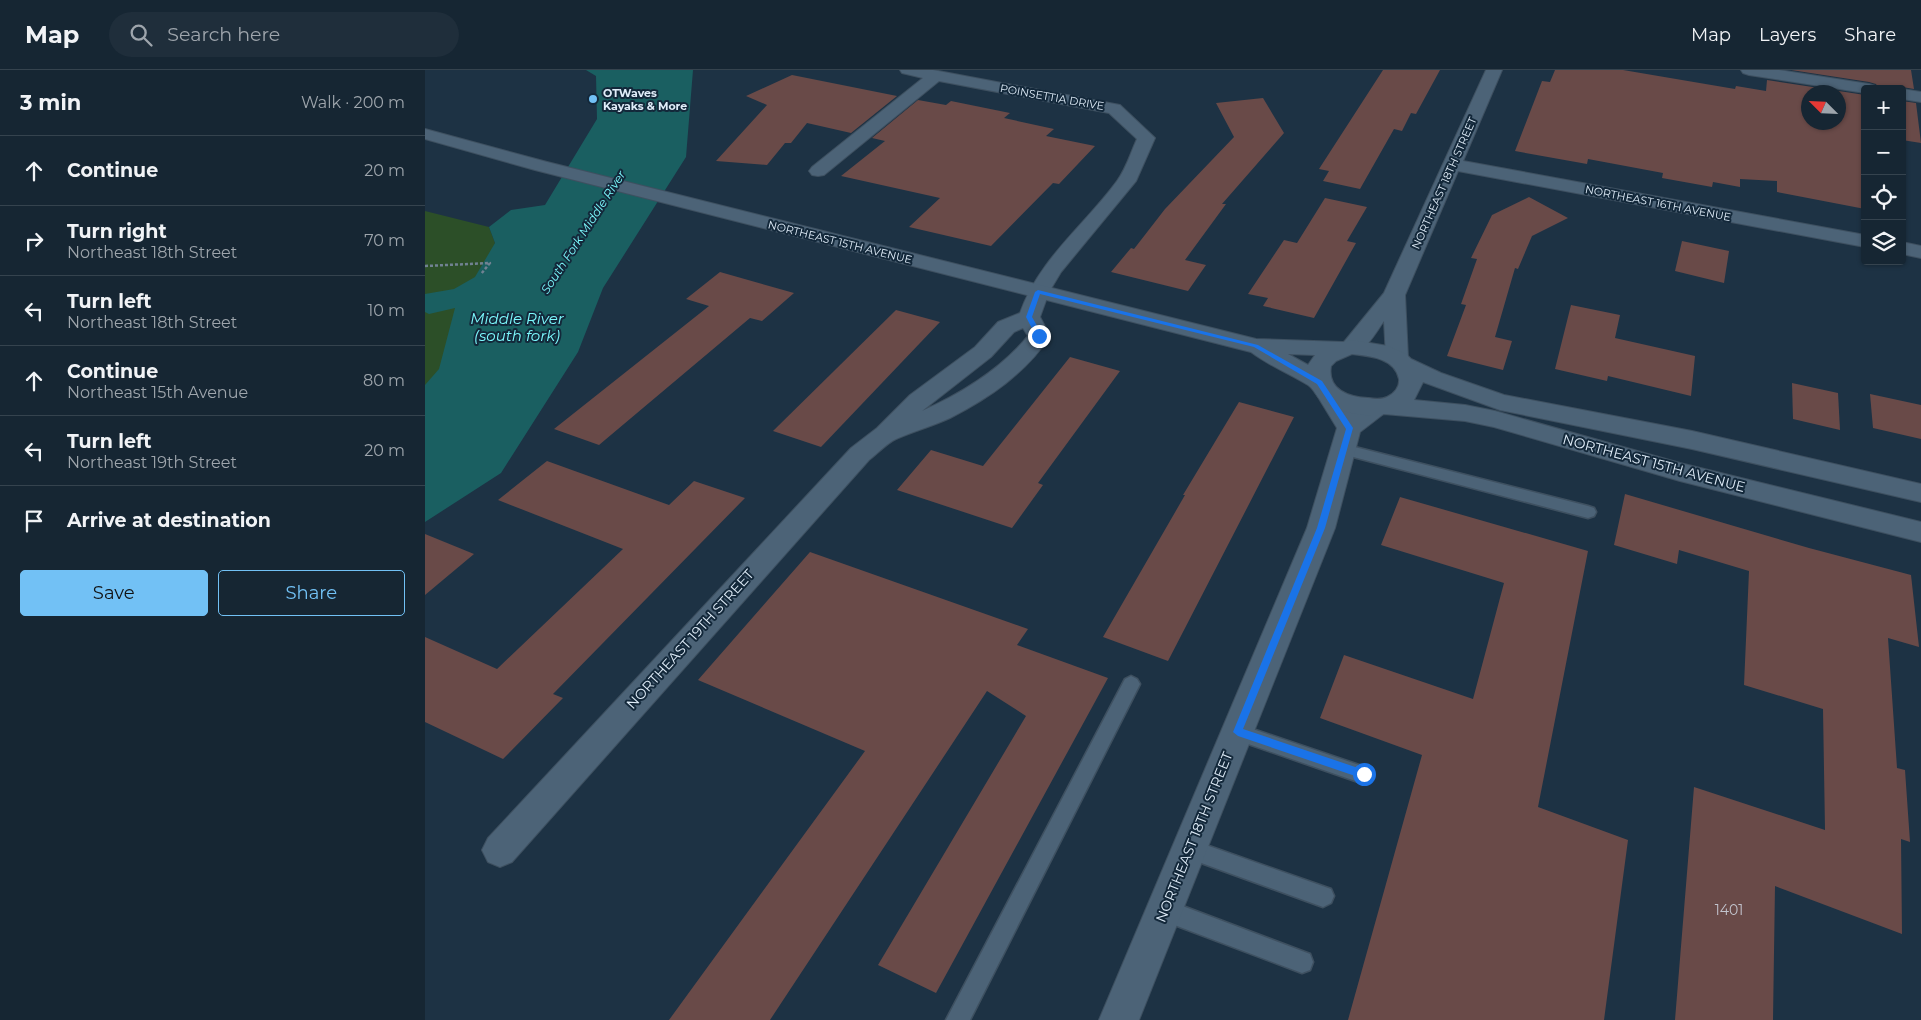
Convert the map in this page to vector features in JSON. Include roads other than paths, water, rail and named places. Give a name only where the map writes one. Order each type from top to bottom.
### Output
[{"type":"street","name":"POINSETTIA DRIVE","points":[[908,70],[1115,109],[1146,138],[1127,181],[1053,268],[1038,292]]},
{"type":"street","name":"NORTHEAST 18TH STREET","points":[[1347,348],[1394,295],[1494,70]]},
{"type":"street","points":[[1749,70],[1861,88]]},
{"type":"street","points":[[818,171],[935,76]]},
{"type":"street","points":[[1906,95],[1921,97]]},
{"type":"street","name":"NORTHEAST 15TH AVENUE","points":[[425,134],[541,166],[1256,346],[1347,348]]},
{"type":"street","name":"NORTHEAST 16TH AVENUE","points":[[1452,164],[1861,240]]},
{"type":"street","points":[[1906,249],[1921,252]]},
{"type":"street","name":"NORTHEAST 19TH STREET","points":[[500,850],[826,489],[860,454],[886,434],[922,422],[978,392],[1014,365],[1039,336],[1029,317],[1038,292]]},
{"type":"street","name":"NORTHEAST 18TH STREET","points":[[1394,295],[1401,361]]},
{"type":"street","name":"NORTHEAST 15TH AVENUE","points":[[1256,346],[1323,387]]},
{"type":"street","points":[[1323,387],[1343,402],[1364,407],[1381,406],[1398,401],[1407,393],[1412,384],[1411,374],[1401,361],[1383,351],[1368,348],[1347,348],[1330,354],[1321,362],[1317,372],[1323,387],[1346,439],[1381,406]]},
{"type":"street","name":"NORTHEAST 15TH AVENUE","points":[[1401,361],[1433,378],[1500,402],[1693,440],[1921,493]]},
{"type":"street","name":"NORTHEAST 15TH AVENUE","points":[[1381,406],[1465,413],[1495,419],[1681,472],[1921,532]]},
{"type":"street","name":"NORTHEAST 18TH STREET","points":[[1119,1020],[1321,528],[1346,439]]},
{"type":"lane","points":[[1346,439],[1588,512]]},
{"type":"lane","points":[[958,1020],[1131,684]]},
{"type":"lane","points":[[1238,732],[1364,774]]},
{"type":"lane","points":[[1189,849],[1323,896]]},
{"type":"lane","points":[[1165,910],[1303,962]]},
{"type":"water","name":"Middle River (south fork)","points":[[586,70],[693,70],[686,157],[603,288],[578,352],[501,473],[425,522],[425,385],[439,369],[455,308],[429,314],[425,312],[425,294],[454,289],[475,277],[495,243],[489,227],[511,210],[545,205],[597,119],[596,76]]},
{"type":"place","name":"OTWaves Kayaks & More","points":[[593,99]]},
{"type":"water label","name":"South Fork Middle River","points":[[583,232]]}]
